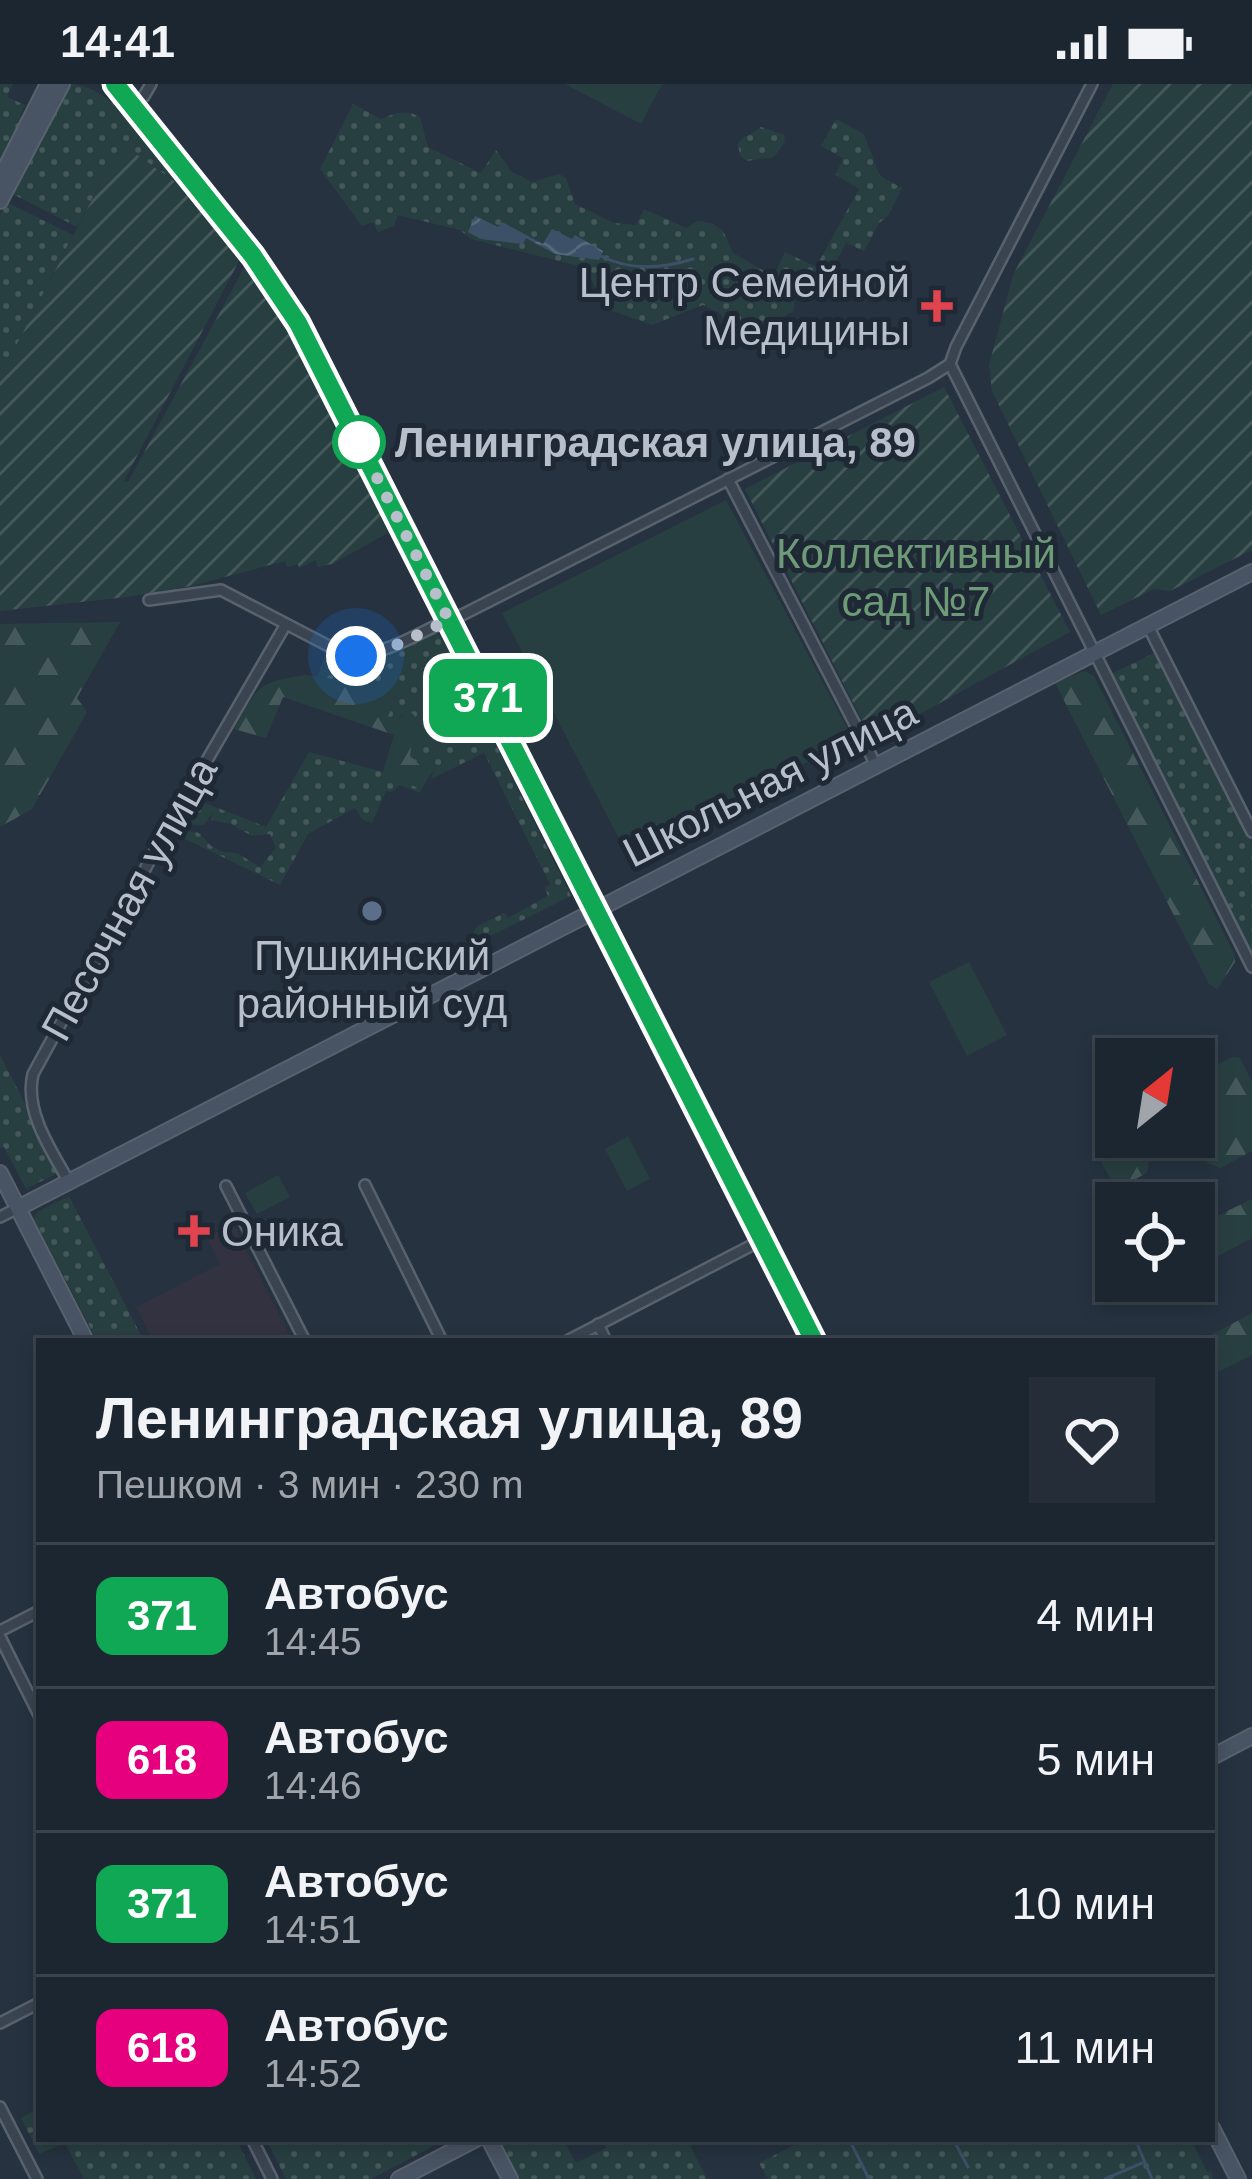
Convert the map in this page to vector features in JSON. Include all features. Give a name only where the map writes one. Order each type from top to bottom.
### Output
[{"type":"street","points":[[0,179],[48,84]]},
{"type":"street","points":[[0,201],[62,84]]},
{"type":"street","points":[[115,84],[253,256],[288,307],[812,1338]]},
{"type":"street","points":[[133,106],[151,84]]},
{"type":"street","points":[[149,600],[221,590],[340,652],[356,656],[388,649],[870,408],[950,364],[1092,84]]},
{"type":"street","points":[[950,364],[1252,967]]},
{"type":"street","points":[[728,479],[876,765]]},
{"type":"street","name":"Школьная улица","points":[[0,1217],[1252,572]]},
{"type":"street","name":"Песочная улица","points":[[69,1182],[32,1108],[33,1074],[286,624]]},
{"type":"street","points":[[1148,626],[1252,832]]},
{"type":"street","points":[[0,1174],[84,1338]]},
{"type":"street","points":[[364,1185],[440,1338]]},
{"type":"street","points":[[226,1186],[303,1338]]},
{"type":"street","points":[[572,1338],[762,1240]]},
{"type":"street","points":[[598,1324],[605,1338]]},
{"type":"street","points":[[36,1613],[0,1634],[36,1709]]},
{"type":"street","points":[[1215,1755],[1252,1736]]},
{"type":"street","points":[[0,2023],[36,2005]]},
{"type":"street","points":[[0,2107],[37,2179]]},
{"type":"street","points":[[1215,2134],[1238,2179]]},
{"type":"street","points":[[254,2142],[272,2179]]},
{"type":"street","points":[[399,2179],[470,2142]]},
{"type":"street","points":[[491,2142],[510,2179]]},
{"type":"shaded area","points":[[233,1224],[291,1338],[152,1338],[136,1307],[220,1264],[207,1237]]},
{"type":"green space","points":[[0,84],[13,84],[7,97],[25,105],[0,167]]},
{"type":"green space","points":[[68,84],[96,91],[120,110],[198,198],[130,150],[115,155],[77,227],[11,193]]},
{"type":"green space","points":[[565,84],[662,84],[641,124]]},
{"type":"green space","points":[[1113,84],[1252,84],[1252,550],[1170,591],[1154,589],[1101,615],[992,391],[989,365],[1013,275]]},
{"type":"green space","points":[[353,104],[381,119],[400,113],[420,117],[428,147],[481,173],[496,150],[512,172],[532,182],[559,174],[566,178],[575,204],[614,223],[636,225],[644,209],[686,228],[698,221],[711,223],[723,231],[733,253],[769,274],[785,252],[816,267],[859,189],[836,175],[843,158],[821,146],[836,119],[864,134],[880,176],[902,188],[864,251],[846,243],[822,290],[795,287],[794,311],[737,340],[720,313],[703,305],[652,325],[610,310],[583,267],[398,215],[394,226],[378,232],[373,222],[362,226],[320,169]]},
{"type":"green space","points":[[761,127],[784,135],[785,142],[774,157],[747,161],[740,156],[738,143]]},
{"type":"green space","points":[[130,150],[198,198],[241,257],[124,481],[128,482],[246,264],[324,395],[388,533],[318,567],[316,560],[299,568],[298,564],[287,567],[285,561],[191,586],[0,611],[0,377],[115,155]]},
{"type":"green space","points":[[6,202],[73,235],[0,377],[0,215]]},
{"type":"green space","name":"Коллективный сад №7","points":[[944,387],[1070,632],[872,740],[745,489]]},
{"type":"green space","points":[[726,500],[853,739],[627,854],[502,613]]},
{"type":"green space","points":[[120,622],[77,698],[87,712],[32,809],[0,827],[0,624]]},
{"type":"green space","points":[[433,633],[442,636],[571,896],[476,943],[472,934],[478,926],[504,913],[508,918],[548,896],[545,888],[550,884],[484,753],[431,779],[434,769],[421,766],[409,755],[419,726],[414,715],[402,715],[394,726],[388,716],[396,696],[390,679],[374,685],[317,677],[327,651],[370,659]]},
{"type":"green space","points":[[1156,652],[1252,843],[1252,955],[1111,674]]},
{"type":"green space","points":[[1084,671],[1094,676],[1235,955],[1217,989],[1209,984],[1055,683]]},
{"type":"green space","points":[[305,675],[374,685],[401,680],[388,716],[394,725],[408,710],[415,723],[433,733],[429,743],[411,748],[410,756],[421,766],[431,762],[434,769],[422,788],[383,772],[394,735],[283,697],[266,738],[234,729],[260,689]]},
{"type":"green space","points":[[309,752],[422,788],[420,793],[399,785],[386,791],[372,823],[363,820],[355,808],[308,834],[280,885],[175,834],[177,828],[199,833],[211,846],[237,853],[260,867],[276,848],[270,834],[252,836],[211,820],[212,813],[204,825],[183,824],[195,799],[266,827]]},
{"type":"green space","points":[[969,962],[1007,1035],[967,1056],[929,982]]},
{"type":"green space","points":[[0,1055],[60,1172],[26,1189],[4,1147],[0,1148]]},
{"type":"green space","points":[[1240,1058],[1252,1082],[1252,1151],[1220,1168],[1198,1158],[1215,1158],[1215,1066]]},
{"type":"green space","points":[[628,1136],[650,1179],[627,1191],[605,1149]]},
{"type":"green space","points":[[1150,1158],[1147,1173],[1130,1182],[1112,1182],[1101,1161]]},
{"type":"green space","points":[[278,1175],[290,1197],[257,1214],[245,1193]]},
{"type":"green space","points":[[69,1196],[142,1338],[95,1338],[34,1219],[37,1212]]},
{"type":"green space","points":[[1252,1199],[1252,1238],[1215,1260],[1215,1217]]},
{"type":"green space","points":[[1252,1313],[1252,1355],[1215,1374],[1215,1338],[1206,1338]]},
{"type":"green space","points":[[36,2110],[36,2142],[238,2142],[256,2179],[84,2179],[65,2143],[39,2154],[21,2118]]},
{"type":"green space","points":[[268,2142],[441,2142],[371,2179],[286,2179]]},
{"type":"green space","points":[[565,2142],[576,2163],[606,2148],[603,2142],[688,2142],[707,2179],[519,2179],[502,2146]]},
{"type":"green space","points":[[800,2142],[1192,2142],[1213,2177],[768,2179],[759,2163]]},
{"type":"water","points":[[475,216],[498,227],[502,222],[543,244],[552,229],[572,239],[575,235],[603,251],[599,260],[555,254],[526,238],[523,244],[481,239],[468,232]]},
{"type":"waterway","points":[[601,256],[646,267],[693,259]]},
{"type":"waterway","points":[[850,2142],[869,2179]]},
{"type":"waterway","points":[[955,2142],[968,2167]]},
{"type":"waterway","points":[[1136,2142],[1152,2179]]},
{"type":"waterway","points":[[1105,2179],[1142,2163]]},
{"type":"bus line","name":"371","points":[[115,84],[253,256],[298,323],[812,1338]]},
{"type":"place","name":"Центр Семейной Медицины","points":[[937,306]]},
{"type":"place","name":"Ленинградская улица, 89","points":[[359,442]]},
{"type":"place","name":"Пушкинский районный суд","points":[[372,911]]},
{"type":"place","name":"Оника","points":[[194,1231]]},
{"type":"route","points":[[356,656],[388,649],[449,620],[359,442]]}]
